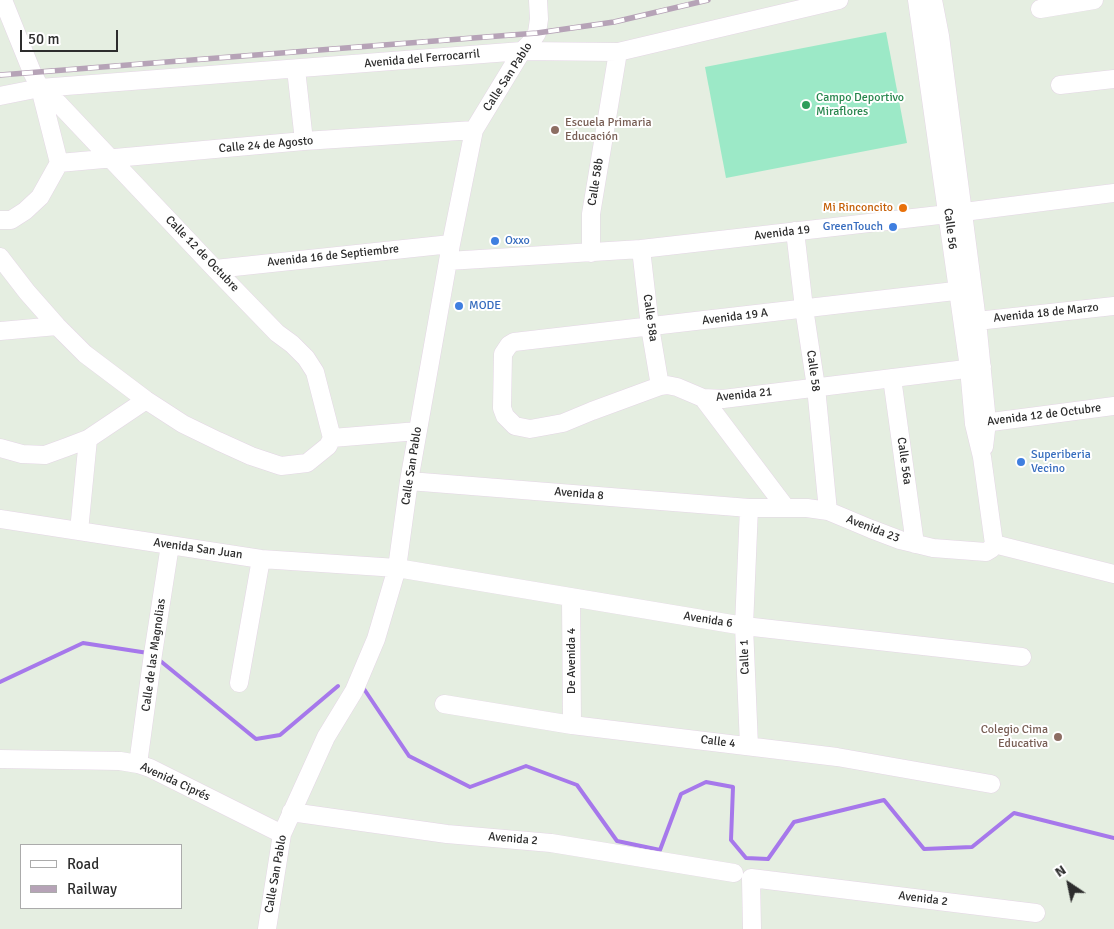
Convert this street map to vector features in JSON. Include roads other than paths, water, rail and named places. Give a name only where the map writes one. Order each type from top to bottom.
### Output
[{"type":"street","points":[[0,220],[10,220],[25,211],[40,197],[59,163],[40,88],[4,0]]},
{"type":"street","name":"Calle San Pablo","points":[[267,929],[282,834],[326,737],[354,692],[376,639],[397,568],[409,481],[449,252],[474,130],[522,51],[537,33],[539,19],[538,0]]},
{"type":"street","name":"Avenida del Ferrocarril","points":[[0,96],[40,88],[296,70],[522,51],[618,52],[839,0]]},
{"type":"street","name":"Calle 56","points":[[918,0],[955,213],[976,368],[982,457],[994,544]]},
{"type":"street","name":"Calle 56","points":[[933,0],[940,36],[955,213]]},
{"type":"street","points":[[1045,6],[1094,0]]},
{"type":"street","name":"Calle 58b","points":[[592,253],[591,214],[618,52]]},
{"type":"street","points":[[296,70],[304,142]]},
{"type":"street","points":[[1060,85],[1114,79]]},
{"type":"street","name":"Calle 12 de Octubre","points":[[40,88],[59,104],[277,333],[306,358],[315,372],[332,438]]},
{"type":"street","name":"Calle 24 de Agosto","points":[[59,163],[304,142],[474,130]]},
{"type":"street","name":"Avenida 19","points":[[449,252],[592,253],[641,250],[1114,193]]},
{"type":"street","name":"Calle 58","points":[[795,231],[816,387],[828,511]]},
{"type":"street","name":"Calle 58a","points":[[641,250],[650,327],[660,386]]},
{"type":"street","name":"Avenida 16 de Septiembre","points":[[215,269],[449,252]]},
{"type":"street","points":[[0,257],[27,292],[85,354],[146,400],[183,424],[251,456],[281,466],[307,463],[328,446],[332,438],[418,431]]},
{"type":"street","name":"Calle 56","points":[[965,290],[977,321],[976,368]]},
{"type":"street","name":"Avenida 19 A","points":[[660,386],[563,423],[530,429],[515,426],[505,416],[502,408],[502,354],[514,342],[965,290]]},
{"type":"street","name":"Avenida 18 de Marzo","points":[[977,321],[1114,306]]},
{"type":"street","points":[[0,331],[57,326]]},
{"type":"street","name":"Avenida 21","points":[[660,386],[677,387],[704,398],[723,398],[976,368]]},
{"type":"street","name":"Calle 56a","points":[[892,378],[915,544]]},
{"type":"street","points":[[704,398],[786,508]]},
{"type":"street","points":[[0,448],[22,454],[45,455],[88,440],[146,400]]},
{"type":"street","name":"Avenida 12 de Octubre","points":[[981,423],[1114,406]]},
{"type":"street","points":[[78,531],[88,440]]},
{"type":"street","name":"Avenida 8","points":[[409,481],[749,508]]},
{"type":"street","name":"Avenida 23","points":[[749,508],[807,508],[828,511],[871,530],[933,548],[986,552],[994,544]]},
{"type":"street","name":"Calle 1","points":[[749,508],[744,626],[749,746]]},
{"type":"street","name":"Avenida San Juan","points":[[0,519],[261,559],[397,568]]},
{"type":"street","points":[[994,544],[1114,574]]},
{"type":"street","name":"Calle de las Magnolias","points":[[138,764],[170,545]]},
{"type":"street","points":[[239,683],[261,559]]},
{"type":"street","name":"Avenida 6","points":[[397,568],[744,626],[1022,656]]},
{"type":"street","name":"De Avenida 4","points":[[571,598],[572,725]]},
{"type":"street","name":"Calle 4","points":[[444,704],[572,725],[837,758],[991,784]]},
{"type":"street","name":"Avenida Ciprés","points":[[0,759],[120,761],[138,764],[150,768],[282,834]]},
{"type":"street","name":"Avenida 2","points":[[291,812],[447,834],[551,843],[742,876],[1036,913]]},
{"type":"street","points":[[742,876],[752,929]]},
{"type":"waterway","points":[[0,682],[83,643],[148,653]]},
{"type":"waterway","points":[[158,659],[256,739],[280,735],[338,686]]},
{"type":"waterway","points":[[362,686],[409,756],[470,787],[526,766],[577,785],[617,841],[660,850],[681,794],[706,782],[733,787],[731,840],[746,858],[768,859],[794,822],[884,800],[924,849],[972,847],[1014,813],[1114,838]]},
{"type":"railway","points":[[0,75],[537,33],[614,22],[708,0]]},
{"type":"place","name":"Campo Deportivo Miraflores","points":[[806,105]]},
{"type":"place","name":"Escuela Primaria Educación","points":[[555,130]]},
{"type":"place","name":"Mi Rinconcito","points":[[903,208]]},
{"type":"place","name":"GreenTouch","points":[[893,227]]},
{"type":"place","name":"Oxxo","points":[[495,241]]},
{"type":"place","name":"MODE","points":[[459,306]]},
{"type":"place","name":"Superiberia Vecino","points":[[1021,462]]},
{"type":"place","name":"Colegio Cima Educativa","points":[[1058,737]]}]
